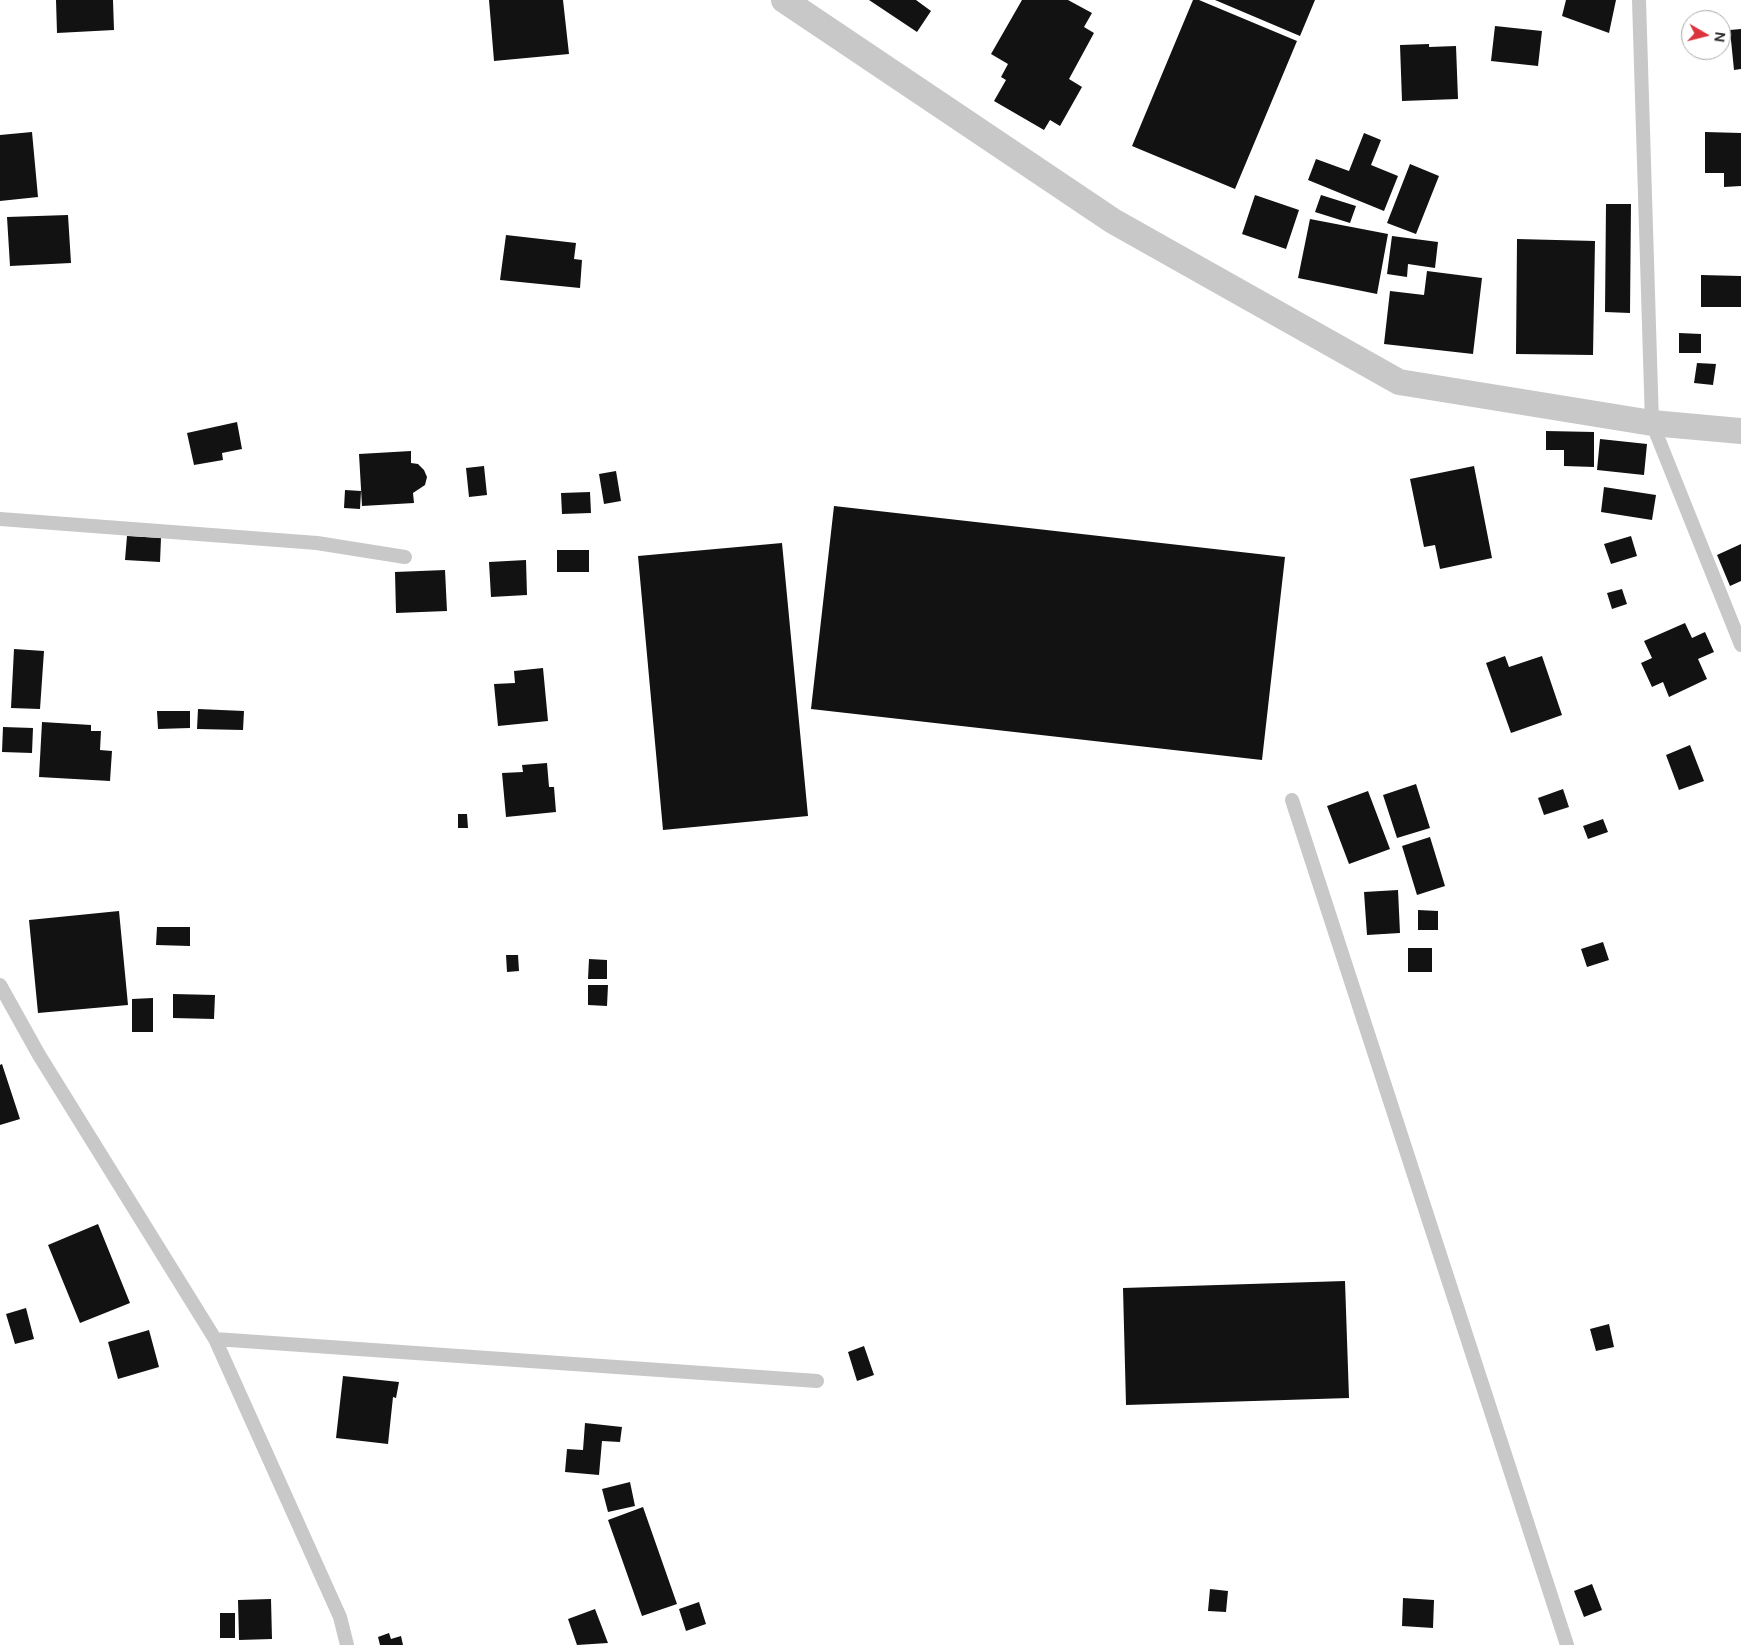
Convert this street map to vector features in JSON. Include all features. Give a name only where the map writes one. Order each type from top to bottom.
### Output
[{"type":"street","points":[[784,0],[1114,221],[1399,382],[1652,423],[1741,431]]},
{"type":"lane","points":[[1639,0],[1652,423],[1741,646]]},
{"type":"lane","points":[[0,519],[317,543],[405,557]]},
{"type":"lane","points":[[1292,800],[1567,1645]]},
{"type":"lane","points":[[0,985],[39,1055],[215,1339],[340,1617],[347,1645]]},
{"type":"lane","points":[[215,1339],[817,1380]]},
{"type":"building","points":[[56,0],[113,0],[114,30],[57,33]]},
{"type":"building","points":[[489,0],[563,0],[569,54],[494,61]]},
{"type":"building","points":[[869,0],[916,0],[931,11],[917,32]]},
{"type":"building","points":[[1022,0],[1068,0],[1092,13],[1084,27],[1094,33],[1069,79],[1082,87],[1060,126],[1050,120],[1044,130],[994,101],[1006,80],[1001,77],[1008,64],[991,54]]},
{"type":"building","points":[[1193,0],[1199,0],[1297,41],[1235,189],[1132,146]]},
{"type":"building","points":[[1215,0],[1315,0],[1300,36]]},
{"type":"building","points":[[1566,0],[1616,0],[1609,33],[1562,16]]},
{"type":"building","points":[[1495,26],[1542,31],[1538,66],[1491,61]]},
{"type":"building","points":[[1741,29],[1741,69],[1734,70],[1731,30]]},
{"type":"building","points":[[1429,44],[1429,47],[1456,46],[1458,99],[1402,101],[1400,45]]},
{"type":"building","points":[[32,132],[38,197],[0,201],[0,135]]},
{"type":"building","points":[[1705,132],[1741,133],[1741,186],[1724,187],[1724,173],[1705,173]]},
{"type":"building","points":[[1364,133],[1381,140],[1371,165],[1398,176],[1384,211],[1308,180],[1316,159],[1349,171]]},
{"type":"building","points":[[1410,164],[1439,176],[1416,234],[1387,223]]},
{"type":"building","points":[[1255,195],[1299,210],[1286,249],[1242,234]]},
{"type":"building","points":[[1321,195],[1356,206],[1350,223],[1315,212]]},
{"type":"building","points":[[1606,204],[1631,204],[1630,313],[1605,312]]},
{"type":"building","points":[[68,215],[71,263],[10,266],[7,217]]},
{"type":"building","points":[[1310,219],[1388,234],[1377,294],[1298,278]]},
{"type":"building","points":[[506,235],[576,243],[574,259],[582,260],[580,288],[500,280]]},
{"type":"building","points":[[1392,236],[1438,242],[1435,268],[1408,264],[1407,277],[1387,274]]},
{"type":"building","points":[[1517,239],[1595,241],[1593,355],[1516,354]]},
{"type":"building","points":[[1427,271],[1482,278],[1473,354],[1384,344],[1390,291],[1424,295]]},
{"type":"building","points":[[1701,275],[1741,276],[1741,307],[1701,307]]},
{"type":"building","points":[[1679,333],[1701,334],[1701,353],[1679,353]]},
{"type":"building","points":[[1697,363],[1716,364],[1713,385],[1694,383]]},
{"type":"building","points":[[237,422],[242,449],[222,453],[223,460],[194,465],[187,433]]},
{"type":"building","points":[[1546,431],[1594,432],[1594,467],[1564,466],[1564,450],[1546,450]]},
{"type":"building","points":[[1600,439],[1647,444],[1644,475],[1597,470]]},
{"type":"building","points":[[411,451],[411,463],[418,464],[424,470],[427,477],[425,485],[413,493],[414,503],[362,506],[359,454]]},
{"type":"building","points":[[484,466],[487,495],[469,497],[466,468]]},
{"type":"building","points":[[1474,466],[1492,558],[1440,569],[1435,545],[1424,547],[1410,479]]},
{"type":"building","points":[[616,471],[621,501],[604,504],[599,474]]},
{"type":"building","points":[[1604,487],[1656,495],[1652,520],[1601,512]]},
{"type":"building","points":[[345,490],[361,491],[360,509],[344,508]]},
{"type":"building","points":[[590,492],[591,513],[562,514],[561,493]]},
{"type":"building","points":[[834,506],[1285,557],[1262,760],[811,709]]},
{"type":"building","points":[[127,536],[161,538],[160,562],[125,560]]},
{"type":"building","points":[[1631,536],[1637,556],[1611,564],[1604,544]]},
{"type":"building","points":[[782,543],[808,816],[663,830],[638,556]]},
{"type":"building","points":[[1741,544],[1741,581],[1730,586],[1717,555]]},
{"type":"building","points":[[557,550],[589,550],[589,572],[557,572]]},
{"type":"building","points":[[526,560],[527,595],[491,597],[489,562]]},
{"type":"building","points":[[445,570],[447,611],[396,613],[395,572]]},
{"type":"building","points":[[1622,589],[1627,604],[1612,609],[1607,593]]},
{"type":"building","points":[[1685,623],[1692,638],[1705,632],[1714,652],[1698,659],[1707,679],[1669,697],[1663,682],[1652,687],[1641,663],[1652,658],[1644,641]]},
{"type":"building","points":[[14,649],[44,651],[40,709],[11,708]]},
{"type":"building","points":[[1505,656],[1509,667],[1542,656],[1562,715],[1511,733],[1486,663]]},
{"type":"building","points":[[543,668],[548,721],[498,726],[494,684],[515,683],[514,671]]},
{"type":"building","points":[[198,709],[244,711],[243,730],[197,729]]},
{"type":"building","points":[[157,711],[190,711],[190,728],[158,729]]},
{"type":"building","points":[[42,722],[91,725],[91,731],[101,731],[100,750],[112,751],[110,781],[39,777]]},
{"type":"building","points":[[3,727],[33,728],[32,753],[2,752]]},
{"type":"building","points":[[1690,745],[1704,781],[1679,790],[1666,755]]},
{"type":"building","points":[[547,763],[549,787],[554,787],[556,812],[506,817],[502,773],[523,772],[522,765]]},
{"type":"building","points":[[1416,784],[1430,828],[1397,838],[1383,795]]},
{"type":"building","points":[[1563,789],[1569,807],[1544,815],[1538,798]]},
{"type":"building","points":[[1368,791],[1390,849],[1349,864],[1327,806]]},
{"type":"building","points":[[458,814],[467,814],[468,828],[458,828]]},
{"type":"building","points":[[1603,819],[1608,832],[1588,839],[1583,826]]},
{"type":"building","points":[[1430,837],[1445,886],[1417,895],[1402,846]]},
{"type":"building","points":[[1398,890],[1400,933],[1367,935],[1364,892]]},
{"type":"building","points":[[1418,910],[1438,911],[1438,930],[1418,930]]},
{"type":"building","points":[[119,911],[128,1005],[38,1013],[29,920]]},
{"type":"building","points":[[157,927],[190,927],[190,946],[156,945]]},
{"type":"building","points":[[1603,942],[1609,960],[1587,967],[1581,949]]},
{"type":"building","points":[[1408,948],[1432,948],[1432,972],[1408,972]]},
{"type":"building","points":[[506,955],[518,955],[519,971],[507,972]]},
{"type":"building","points":[[589,959],[607,960],[607,979],[588,979]]},
{"type":"building","points":[[588,985],[608,985],[607,1006],[588,1005]]},
{"type":"building","points":[[173,994],[215,995],[214,1019],[173,1018]]},
{"type":"building","points":[[153,998],[153,1032],[132,1032],[132,999]]},
{"type":"building","points":[[2,1064],[20,1119],[0,1125],[0,1065]]},
{"type":"building","points":[[98,1224],[130,1303],[80,1323],[48,1245]]},
{"type":"building","points":[[1345,1281],[1349,1398],[1126,1405],[1123,1288]]},
{"type":"building","points":[[26,1308],[34,1339],[15,1344],[6,1314]]},
{"type":"building","points":[[1609,1324],[1614,1347],[1596,1351],[1590,1329]]},
{"type":"building","points":[[149,1330],[159,1367],[118,1379],[108,1342]]},
{"type":"building","points":[[864,1346],[874,1375],[857,1381],[848,1352]]},
{"type":"building","points":[[343,1376],[399,1382],[396,1398],[393,1397],[388,1444],[336,1438]]},
{"type":"building","points":[[585,1423],[622,1427],[620,1442],[602,1441],[599,1475],[565,1472],[567,1449],[583,1450]]},
{"type":"building","points":[[630,1482],[635,1506],[608,1512],[602,1489]]},
{"type":"building","points":[[643,1507],[677,1604],[642,1616],[608,1520]]},
{"type":"building","points":[[1592,1584],[1602,1610],[1584,1617],[1574,1591]]},
{"type":"building","points":[[1210,1589],[1228,1591],[1226,1612],[1208,1611]]},
{"type":"building","points":[[1403,1598],[1434,1600],[1433,1628],[1402,1626]]},
{"type":"building","points":[[271,1599],[272,1639],[239,1640],[238,1600]]},
{"type":"building","points":[[699,1602],[706,1624],[686,1631],[679,1609]]},
{"type":"building","points":[[595,1609],[608,1643],[577,1645],[568,1619]]},
{"type":"building","points":[[220,1613],[235,1613],[235,1638],[220,1638]]},
{"type":"building","points":[[389,1633],[391,1639],[401,1636],[403,1645],[380,1645],[378,1637]]}]
